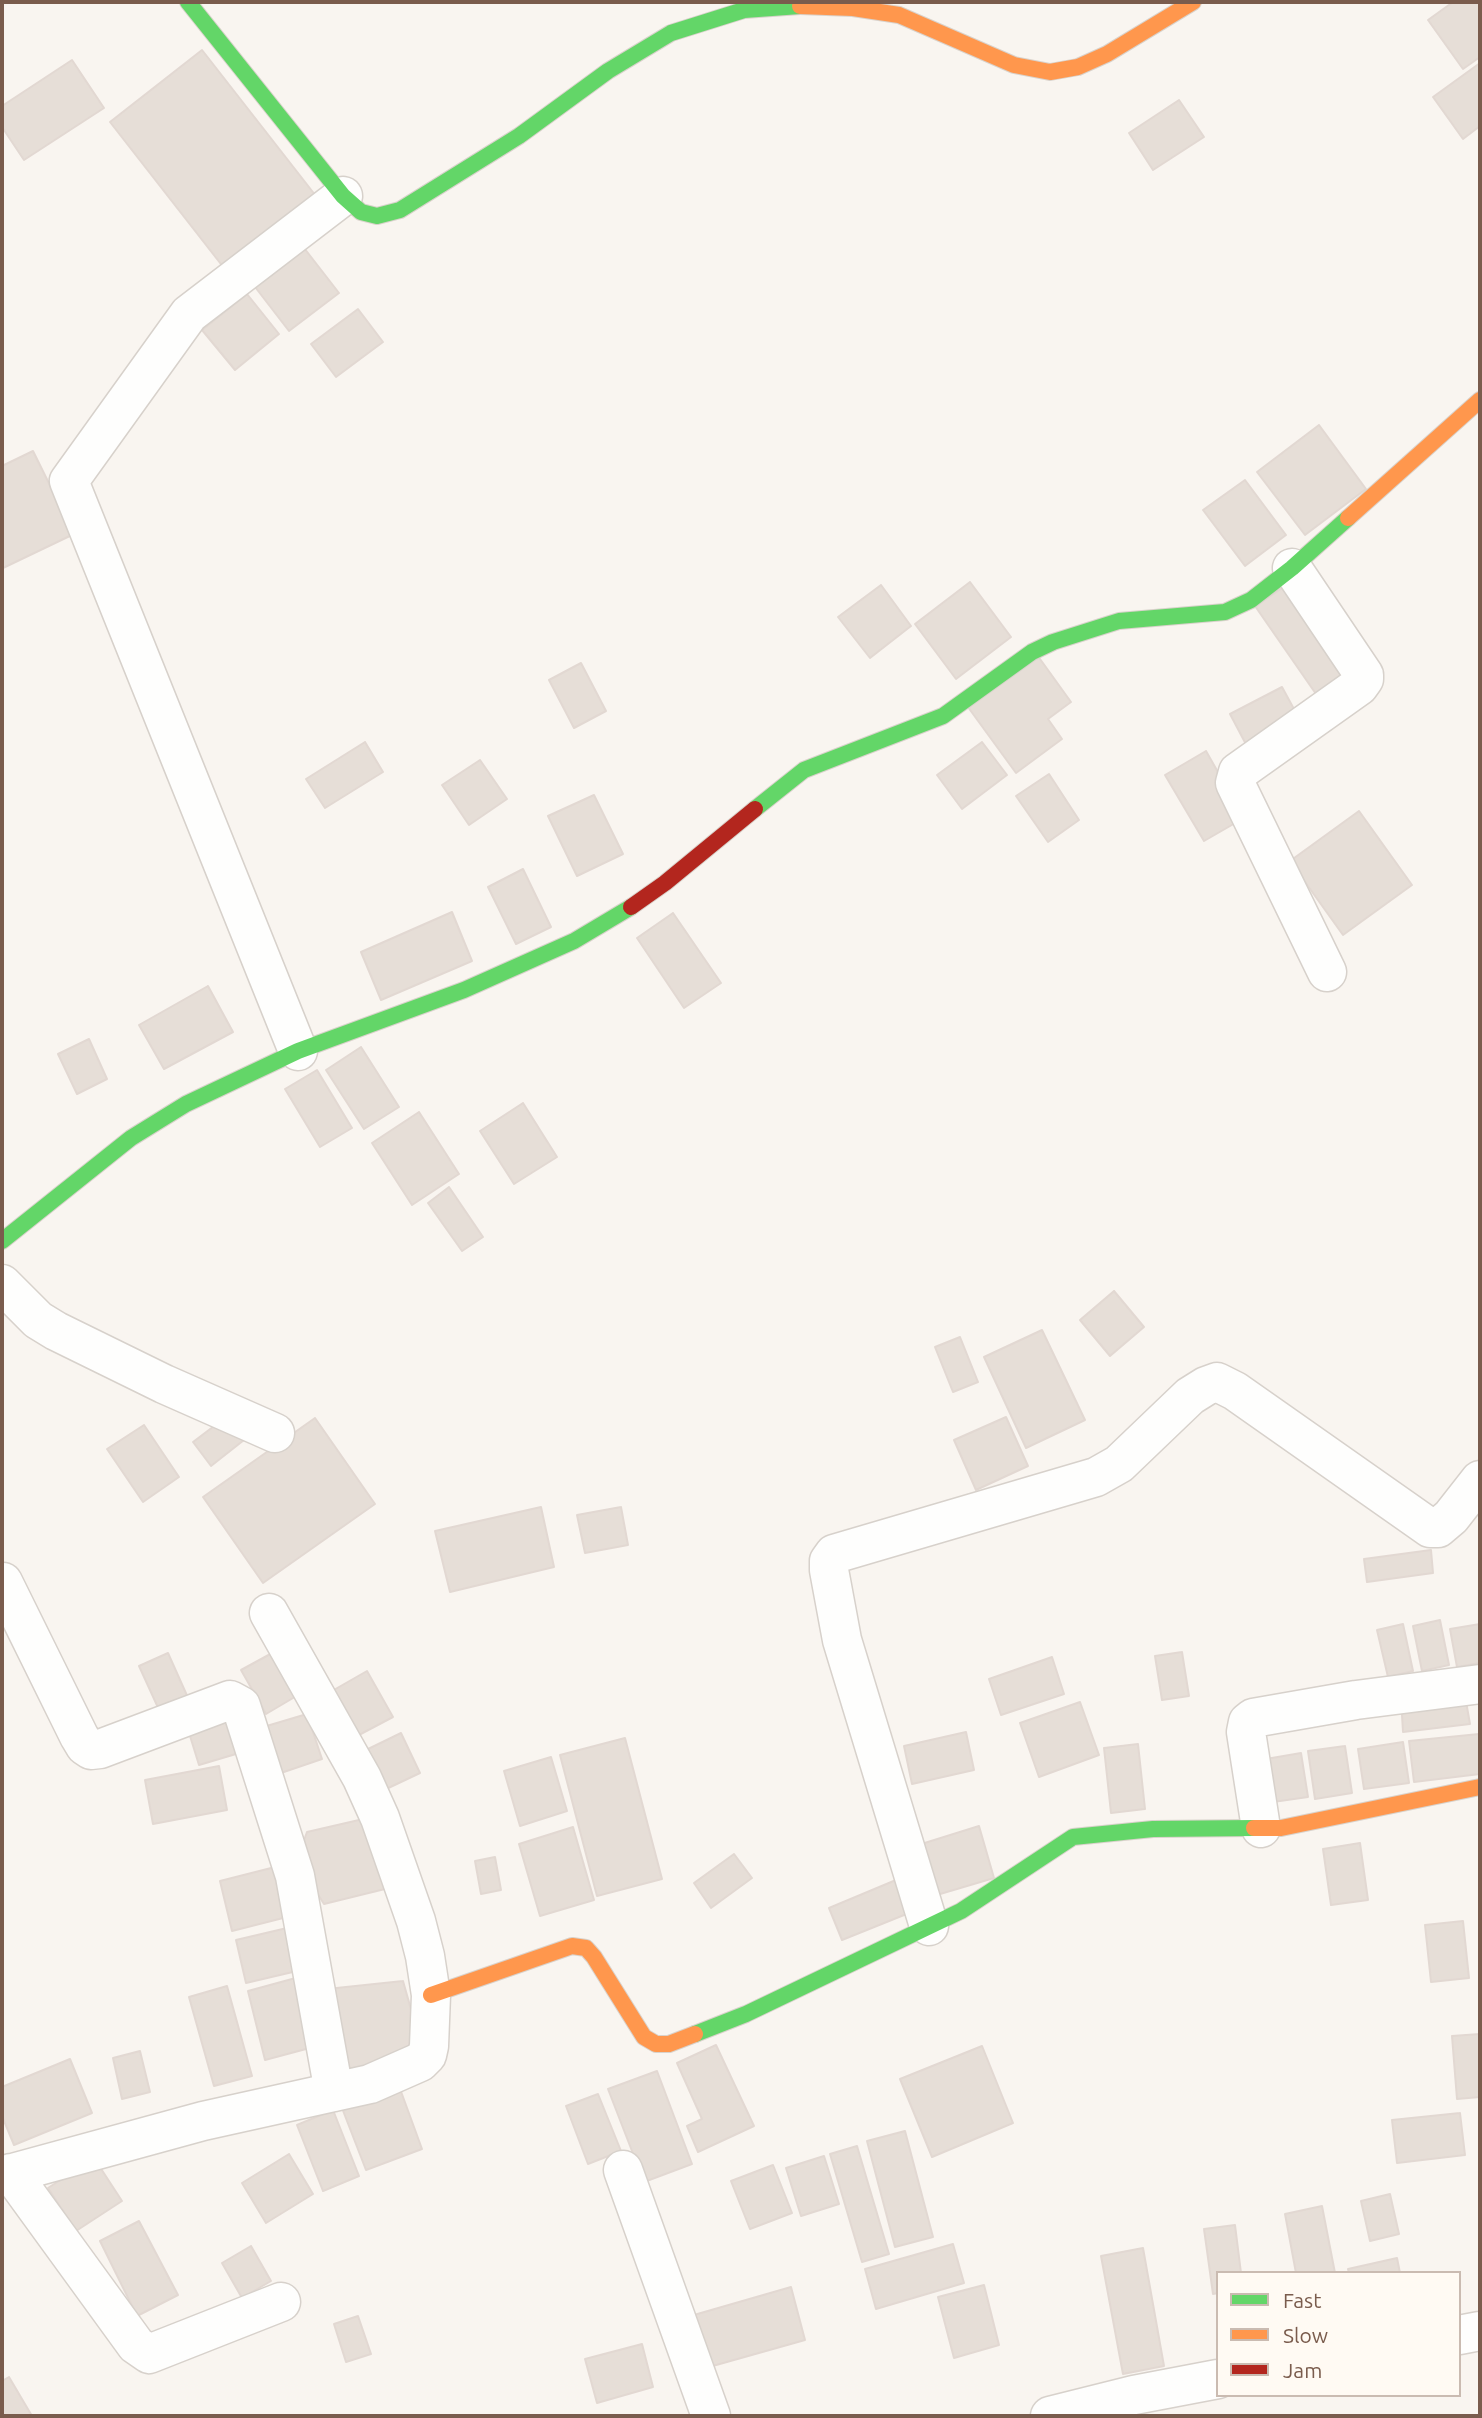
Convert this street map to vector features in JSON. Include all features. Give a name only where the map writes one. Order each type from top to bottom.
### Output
[{"type":"street","points":[[188,2],[344,196],[361,212],[377,216],[400,210],[519,136],[608,71],[671,33],[744,10],[800,6],[853,8],[899,15],[1014,65],[1050,72],[1078,67],[1107,54],[1193,2]]},
{"type":"street","points":[[298,1051],[69,481],[189,314],[344,196]]},
{"type":"street","points":[[2,1241],[131,1138],[186,1104],[298,1051],[464,990],[574,941],[618,917],[665,883],[804,770],[943,716],[1032,652],[1064,638],[1119,621],[1225,612],[1251,600],[1292,568],[1480,400]]},
{"type":"street","points":[[1292,568],[1364,675],[1364,679],[1238,772],[1236,783],[1327,972]]},
{"type":"street","points":[[2,1284],[38,1320],[56,1331],[164,1384],[275,1433]]},
{"type":"street","points":[[929,1926],[842,1640],[830,1570],[831,1557],[1096,1477],[1119,1464],[1190,1396],[1217,1382],[1235,1391],[1430,1528],[1438,1528],[1451,1517],[1480,1480]]},
{"type":"street","points":[[3,1582],[79,1736],[91,1750],[100,1749],[230,1700],[241,1706],[295,1876],[334,2092]]},
{"type":"street","points":[[269,1613],[372,1798],[416,1921],[431,1996],[427,2055],[421,2062],[370,2084],[203,2121],[6,2175],[136,2345],[149,2354],[281,2302]]},
{"type":"street","points":[[1261,1828],[1246,1732],[1248,1722],[1253,1718],[1356,1700],[1480,1684]]},
{"type":"street","points":[[431,1996],[572,1946],[586,1948],[644,2037],[656,2044],[669,2044],[746,2014],[961,1911],[1073,1837],[1153,1829],[1296,1825],[1480,1787]]},
{"type":"street","points":[[623,2170],[711,2416]]},
{"type":"street","points":[[1461,2335],[1480,2331]]},
{"type":"street","points":[[1068,2414],[1216,2379]]},
{"type":"building","points":[[1453,2],[1480,2],[1480,57],[1463,69],[1428,20]]},
{"type":"building","points":[[202,50],[323,205],[231,277],[110,122]]},
{"type":"building","points":[[72,60],[104,108],[24,160],[2,127],[2,106]]},
{"type":"building","points":[[1480,63],[1480,126],[1463,139],[1433,97]]},
{"type":"building","points":[[1179,100],[1204,137],[1153,170],[1129,133]]},
{"type":"building","points":[[301,244],[339,293],[289,331],[252,283]]},
{"type":"building","points":[[247,294],[279,334],[235,370],[202,330]]},
{"type":"building","points":[[358,309],[383,342],[336,377],[311,344]]},
{"type":"building","points":[[1319,425],[1366,489],[1305,535],[1257,472]]},
{"type":"building","points":[[33,451],[74,534],[3,568],[2,466]]},
{"type":"building","points":[[1245,480],[1286,535],[1245,566],[1203,510]]},
{"type":"building","points":[[970,582],[1011,637],[956,679],[915,624]]},
{"type":"building","points":[[1290,583],[1350,670],[1316,694],[1255,606]]},
{"type":"building","points":[[881,585],[911,626],[870,658],[838,617]]},
{"type":"building","points":[[1035,652],[1071,702],[1048,719],[1062,739],[1016,773],[965,703]]},
{"type":"building","points":[[581,663],[606,711],[574,728],[549,680]]},
{"type":"building","points":[[1282,687],[1301,722],[1249,750],[1230,714]]},
{"type":"building","points":[[365,742],[383,772],[325,808],[306,779]]},
{"type":"building","points":[[982,742],[1007,775],[962,809],[937,775]]},
{"type":"building","points":[[1206,751],[1244,818],[1204,841],[1165,775]]},
{"type":"building","points":[[480,760],[507,799],[469,825],[442,785]]},
{"type":"building","points":[[1049,774],[1079,820],[1048,842],[1016,796]]},
{"type":"building","points":[[594,795],[623,854],[577,876],[548,816]]},
{"type":"building","points":[[1359,811],[1412,885],[1343,935],[1290,861]]},
{"type":"building","points":[[523,869],[551,927],[516,944],[488,887]]},
{"type":"building","points":[[452,912],[472,961],[381,1000],[361,952]]},
{"type":"building","points":[[673,913],[721,983],[684,1008],[637,938]]},
{"type":"building","points":[[208,986],[233,1032],[164,1069],[139,1025]]},
{"type":"building","points":[[89,1039],[107,1079],[77,1094],[58,1054]]},
{"type":"building","points":[[361,1047],[399,1107],[364,1129],[326,1070]]},
{"type":"building","points":[[317,1070],[352,1128],[320,1147],[285,1089]]},
{"type":"building","points":[[523,1103],[557,1157],[514,1184],[480,1131]]},
{"type":"building","points":[[419,1112],[459,1174],[412,1205],[372,1143]]},
{"type":"building","points":[[449,1187],[483,1237],[462,1251],[428,1203]]},
{"type":"building","points":[[1114,1291],[1144,1327],[1110,1356],[1080,1320]]},
{"type":"building","points":[[1042,1330],[1085,1420],[1026,1448],[984,1357]]},
{"type":"building","points":[[960,1337],[978,1382],[953,1392],[935,1347]]},
{"type":"building","points":[[226,1417],[244,1440],[211,1466],[193,1442]]},
{"type":"building","points":[[1006,1417],[1028,1466],[976,1490],[954,1440]]},
{"type":"building","points":[[315,1418],[375,1504],[263,1583],[203,1497]]},
{"type":"building","points":[[144,1425],[179,1477],[143,1502],[107,1449]]},
{"type":"building","points":[[541,1507],[554,1567],[450,1592],[435,1531]]},
{"type":"building","points":[[621,1507],[628,1545],[585,1553],[577,1515]]},
{"type":"building","points":[[1431,1550],[1433,1573],[1367,1582],[1364,1559]]},
{"type":"building","points":[[1440,1620],[1449,1665],[1422,1671],[1413,1626]]},
{"type":"building","points":[[1403,1624],[1413,1671],[1388,1677],[1377,1630]]},
{"type":"building","points":[[1480,1624],[1480,1663],[1457,1667],[1450,1629]]},
{"type":"building","points":[[285,1646],[310,1688],[266,1714],[241,1670]]},
{"type":"building","points":[[1182,1652],[1189,1696],[1162,1700],[1155,1656]]},
{"type":"building","points":[[168,1653],[189,1700],[160,1712],[139,1666]]},
{"type":"building","points":[[1052,1657],[1064,1694],[1001,1715],[989,1679]]},
{"type":"building","points":[[367,1671],[393,1717],[357,1736],[332,1691]]},
{"type":"building","points":[[1464,1690],[1470,1724],[1403,1732],[1401,1698]]},
{"type":"building","points":[[1080,1702],[1099,1755],[1039,1777],[1020,1723]]},
{"type":"building","points":[[233,1708],[246,1751],[199,1765],[186,1723]]},
{"type":"building","points":[[307,1714],[322,1759],[275,1775],[260,1728]]},
{"type":"building","points":[[966,1732],[974,1770],[912,1784],[904,1746]]},
{"type":"building","points":[[401,1733],[420,1773],[382,1791],[364,1751]]},
{"type":"building","points":[[1479,1734],[1480,1774],[1414,1782],[1409,1741]]},
{"type":"building","points":[[625,1738],[662,1879],[597,1896],[560,1755]]},
{"type":"building","points":[[1403,1742],[1409,1783],[1364,1789],[1358,1749]]},
{"type":"building","points":[[1138,1744],[1145,1809],[1111,1813],[1104,1748]]},
{"type":"building","points":[[1345,1746],[1352,1793],[1315,1799],[1308,1751]]},
{"type":"building","points":[[1301,1753],[1308,1797],[1273,1802],[1266,1759]]},
{"type":"building","points":[[551,1757],[567,1811],[520,1826],[504,1771]]},
{"type":"building","points":[[219,1766],[227,1810],[153,1824],[145,1780]]},
{"type":"building","points":[[372,1817],[389,1888],[324,1904],[312,1885],[303,1843],[307,1832]]},
{"type":"building","points":[[979,1826],[994,1878],[930,1897],[915,1846]]},
{"type":"building","points":[[573,1827],[594,1900],[540,1916],[519,1844]]},
{"type":"building","points":[[1360,1843],[1368,1900],[1331,1905],[1323,1849]]},
{"type":"building","points":[[734,1854],[752,1878],[711,1908],[694,1883]]},
{"type":"building","points":[[495,1857],[501,1890],[481,1894],[475,1861]]},
{"type":"building","points":[[279,1866],[291,1916],[232,1931],[220,1881]]},
{"type":"building","points":[[896,1880],[909,1913],[842,1940],[829,1908]]},
{"type":"building","points":[[1463,1921],[1469,1978],[1431,1982],[1425,1925]]},
{"type":"building","points":[[287,1928],[297,1971],[246,1983],[236,1940]]},
{"type":"building","points":[[303,1976],[321,2045],[265,2060],[248,1991]]},
{"type":"building","points":[[403,1981],[414,2020],[408,2054],[374,2073],[335,2065],[327,1989]]},
{"type":"building","points":[[227,1986],[252,2076],[214,2086],[189,1997]]},
{"type":"building","points":[[1480,2034],[1480,2097],[1457,2099],[1452,2036]]},
{"type":"building","points":[[716,2045],[754,2126],[698,2152],[687,2126],[702,2119],[677,2063]]},
{"type":"building","points":[[982,2046],[1013,2123],[932,2157],[900,2079]]},
{"type":"building","points":[[140,2051],[150,2092],[122,2099],[113,2058]]},
{"type":"building","points":[[70,2059],[92,2113],[14,2145],[2,2116],[2,2087]]},
{"type":"building","points":[[657,2071],[692,2164],[644,2182],[608,2089]]},
{"type":"building","points":[[399,2086],[422,2149],[366,2170],[342,2108]]},
{"type":"building","points":[[598,2094],[621,2151],[588,2164],[566,2106]]},
{"type":"building","points":[[333,2110],[359,2176],[323,2191],[297,2125]]},
{"type":"building","points":[[1460,2113],[1465,2155],[1397,2163],[1392,2120]]},
{"type":"building","points":[[905,2131],[933,2237],[895,2247],[867,2141]]},
{"type":"building","points":[[857,2146],[889,2254],[862,2262],[830,2154]]},
{"type":"building","points":[[289,2154],[313,2194],[266,2223],[242,2183]]},
{"type":"building","points":[[824,2156],[839,2204],[801,2216],[786,2168]]},
{"type":"building","points":[[94,2158],[122,2201],[76,2231],[48,2188]]},
{"type":"building","points":[[773,2165],[792,2213],[750,2229],[731,2181]]},
{"type":"building","points":[[1390,2194],[1399,2234],[1370,2241],[1361,2201]]},
{"type":"building","points":[[1322,2206],[1335,2271],[1296,2271],[1285,2214]]},
{"type":"building","points":[[139,2221],[178,2295],[137,2316],[100,2241]]},
{"type":"building","points":[[1235,2225],[1241,2271],[1216,2271],[1216,2293],[1213,2294],[1204,2229]]},
{"type":"building","points":[[953,2244],[964,2283],[876,2309],[865,2269]]},
{"type":"building","points":[[251,2246],[271,2281],[242,2298],[222,2263]]},
{"type":"building","points":[[1143,2248],[1164,2366],[1123,2374],[1101,2256]]},
{"type":"building","points":[[1397,2258],[1400,2271],[1348,2271]]},
{"type":"building","points":[[984,2285],[999,2345],[954,2358],[938,2297]]},
{"type":"building","points":[[791,2287],[805,2340],[702,2369],[687,2317]]},
{"type":"building","points":[[358,2316],[371,2354],[346,2362],[334,2324]]},
{"type":"building","points":[[642,2344],[653,2387],[597,2403],[585,2359]]},
{"type":"building","points":[[9,2377],[32,2416],[2,2416],[2,2381]]},
{"type":"traffic: fast","points":[[188,2],[343,196],[361,212],[377,216],[400,210],[519,136],[608,71],[671,33],[744,10],[800,6]]},
{"type":"traffic: fast","points":[[755,809],[804,770],[943,716],[1032,652],[1053,642],[1119,621],[1225,612],[1251,600],[1348,518]]},
{"type":"traffic: fast","points":[[2,1241],[131,1138],[186,1104],[298,1051],[464,990],[574,941],[631,907]]},
{"type":"traffic: fast","points":[[695,2034],[746,2014],[961,1911],[1073,1837],[1153,1829],[1254,1828]]},
{"type":"traffic: slow","points":[[800,6],[853,8],[899,15],[1014,65],[1050,72],[1078,67],[1107,54],[1193,2]]},
{"type":"traffic: slow","points":[[1348,518],[1480,400]]},
{"type":"traffic: slow","points":[[1254,1828],[1281,1828],[1480,1787]]},
{"type":"traffic: slow","points":[[431,1995],[572,1946],[586,1948],[644,2037],[656,2044],[669,2044],[695,2034]]},
{"type":"traffic: jam","points":[[631,907],[665,883],[755,809]]}]
